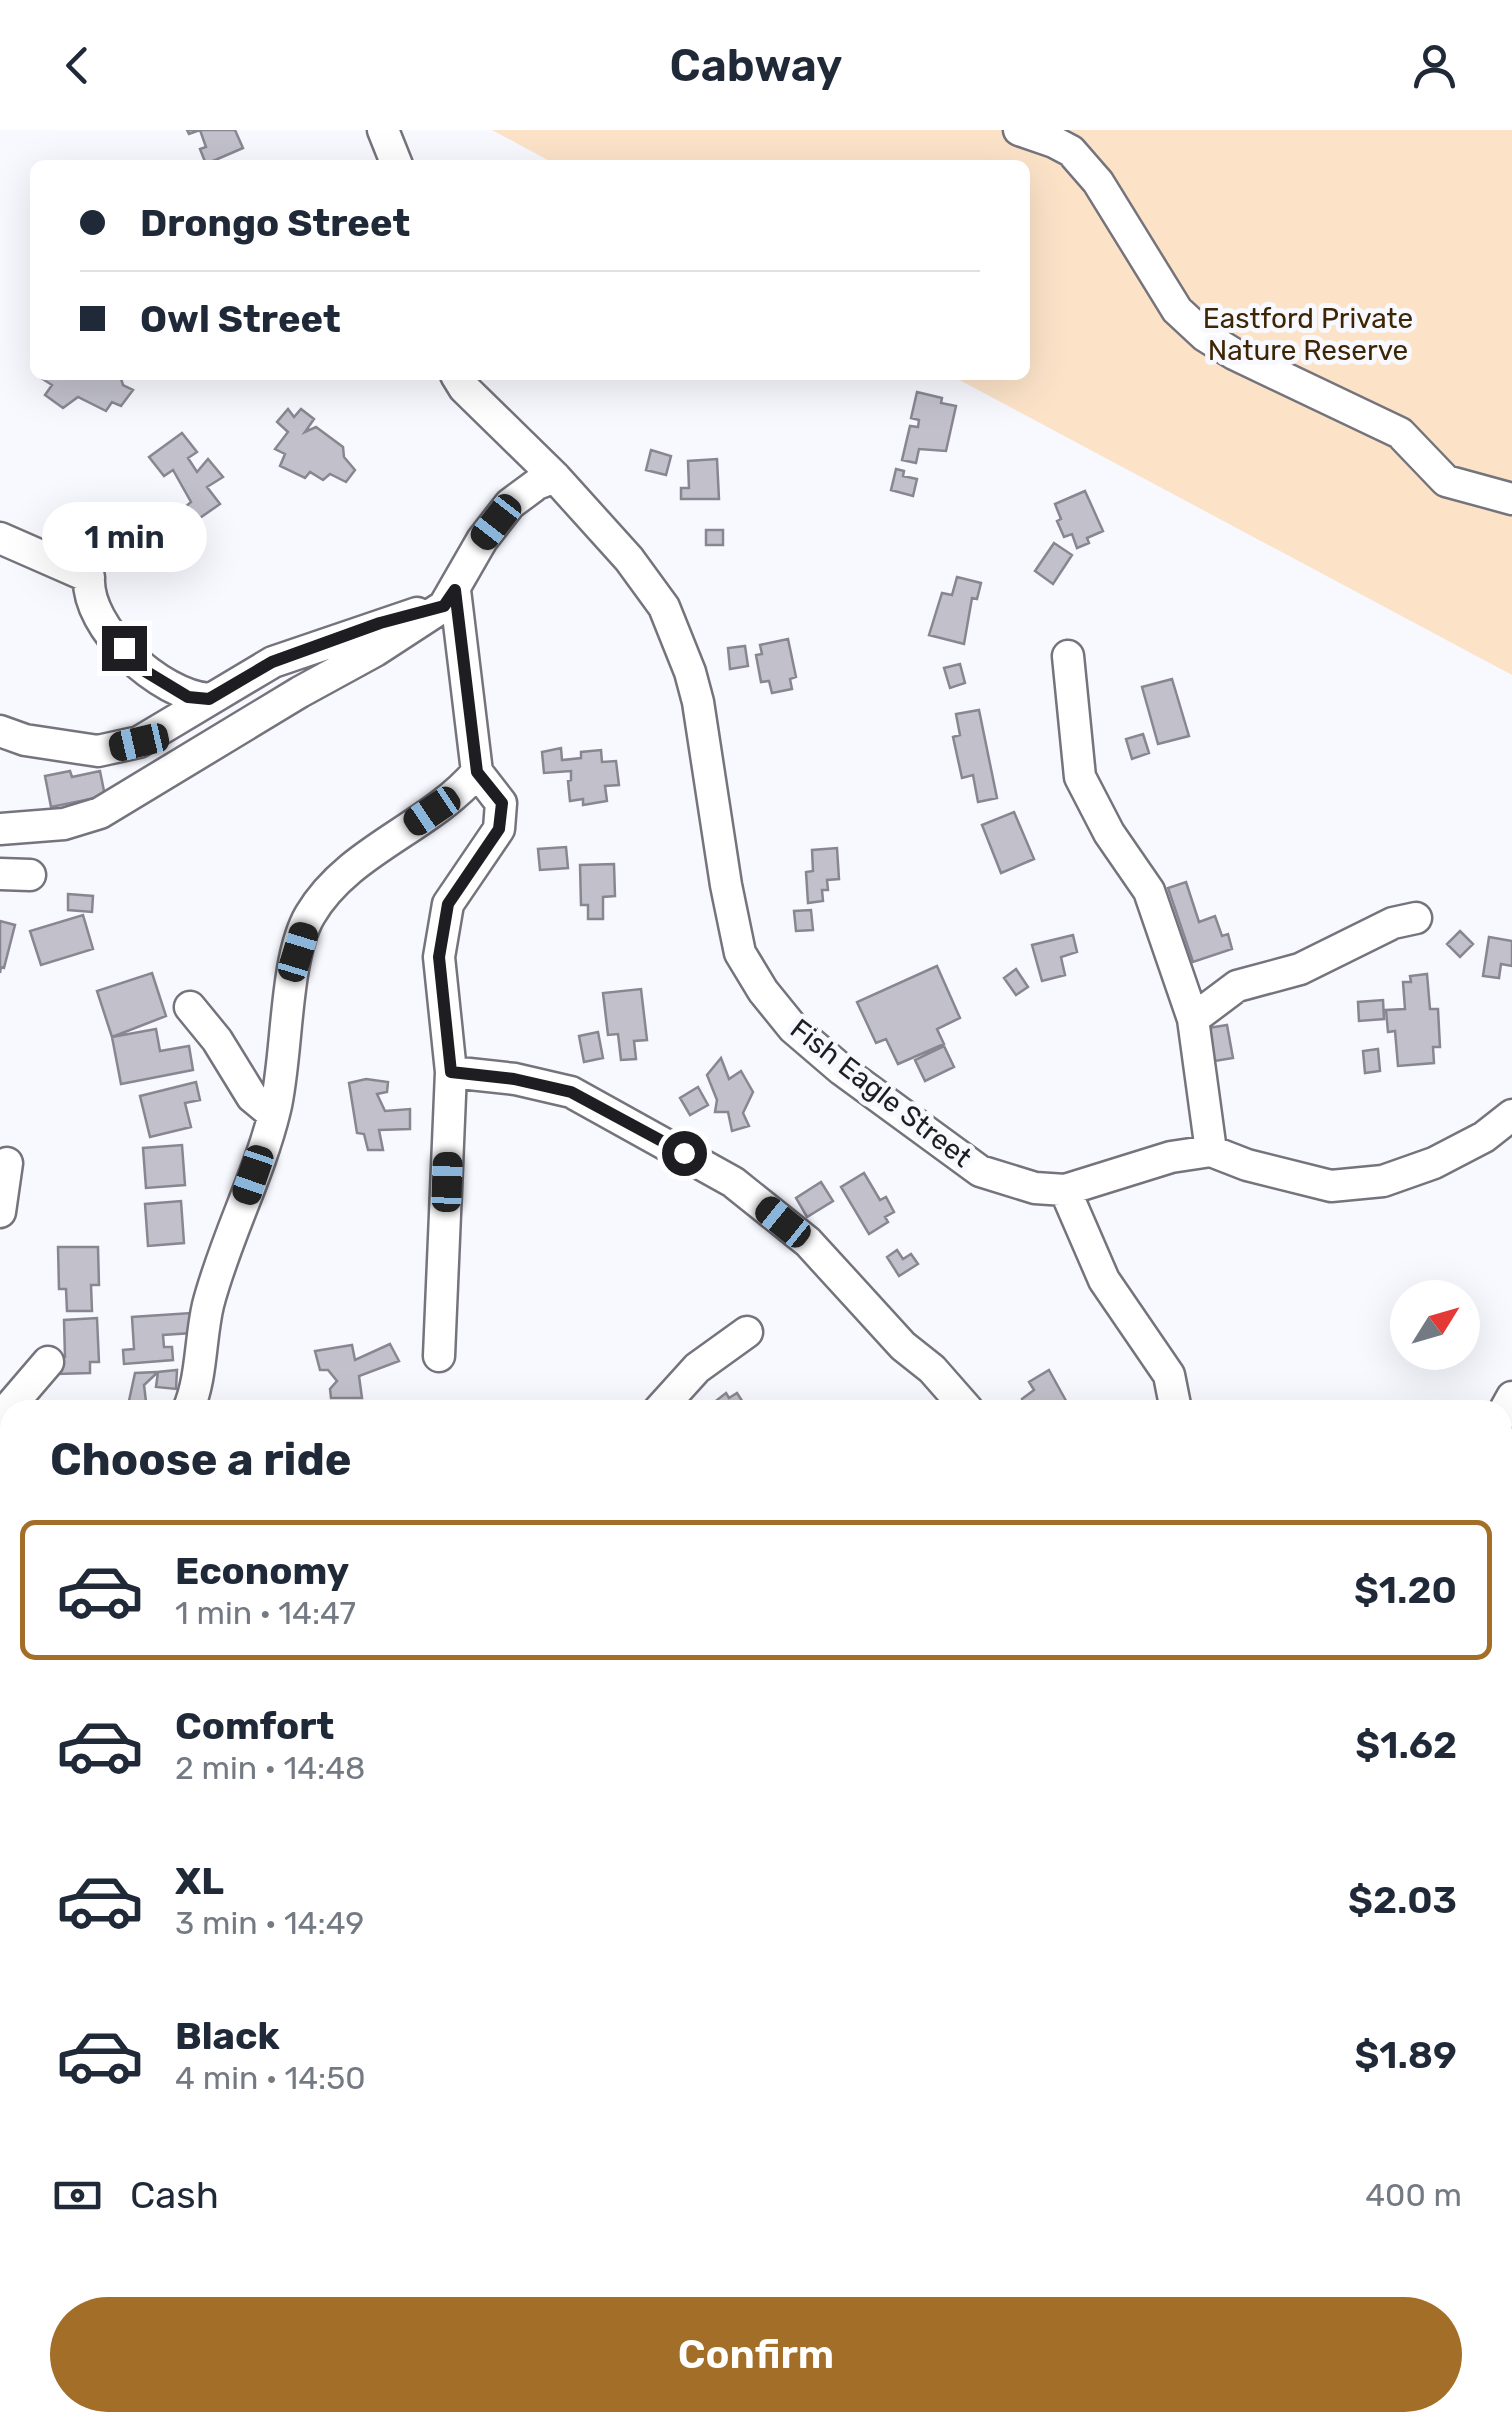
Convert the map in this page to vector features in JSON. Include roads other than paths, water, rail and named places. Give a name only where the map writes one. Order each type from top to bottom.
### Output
[{"type":"street","points":[[383,130],[395,160]]},
{"type":"street","points":[[1018,130],[1070,152],[1098,182],[1177,310],[1206,336],[1234,354],[1400,434],[1446,481],[1512,499]]},
{"type":"street","name":"Fish Eagle Street","points":[[459,380],[555,477],[629,559],[664,606],[698,702],[740,953],[762,991],[793,1028],[842,1070],[980,1172],[1036,1188],[1065,1190],[1171,1158],[1210,1151]]},
{"type":"street","points":[[0,828],[64,824],[100,813],[375,651],[449,598],[482,540],[510,504],[536,484],[555,477]]},
{"type":"street","points":[[0,538],[88,577],[88,594],[104,625],[145,671],[188,697],[209,699]]},
{"type":"street","points":[[0,731],[26,740],[98,751],[139,742],[272,662],[449,598]]},
{"type":"street","points":[[439,1356],[451,1072],[439,957],[448,904],[499,829],[502,803],[477,772],[449,598]]},
{"type":"street","points":[[1068,656],[1080,777],[1109,833],[1149,891],[1194,1019],[1210,1151],[1247,1165],[1331,1186],[1383,1181],[1484,1137],[1512,1115]]},
{"type":"street","points":[[190,1400],[208,1305],[275,1110],[298,952],[308,918],[326,890],[460,791],[477,772]]},
{"type":"street","points":[[1194,1019],[1237,986],[1300,969],[1392,923],[1416,918]]},
{"type":"street","points":[[190,1007],[217,1040],[252,1097],[268,1111],[275,1110]]},
{"type":"street","points":[[451,1072],[514,1079],[571,1092],[733,1182],[808,1242],[959,1400]]},
{"type":"street","points":[[0,1212],[7,1163]]},
{"type":"street","points":[[1065,1190],[1104,1280],[1170,1376],[1174,1400]]},
{"type":"street","points":[[668,1400],[697,1368],[747,1332]]},
{"type":"street","points":[[15,1400],[48,1362]]},
{"type":"park label","name":"Eastford Private Nature Reserve","points":[[1308,334]]}]
